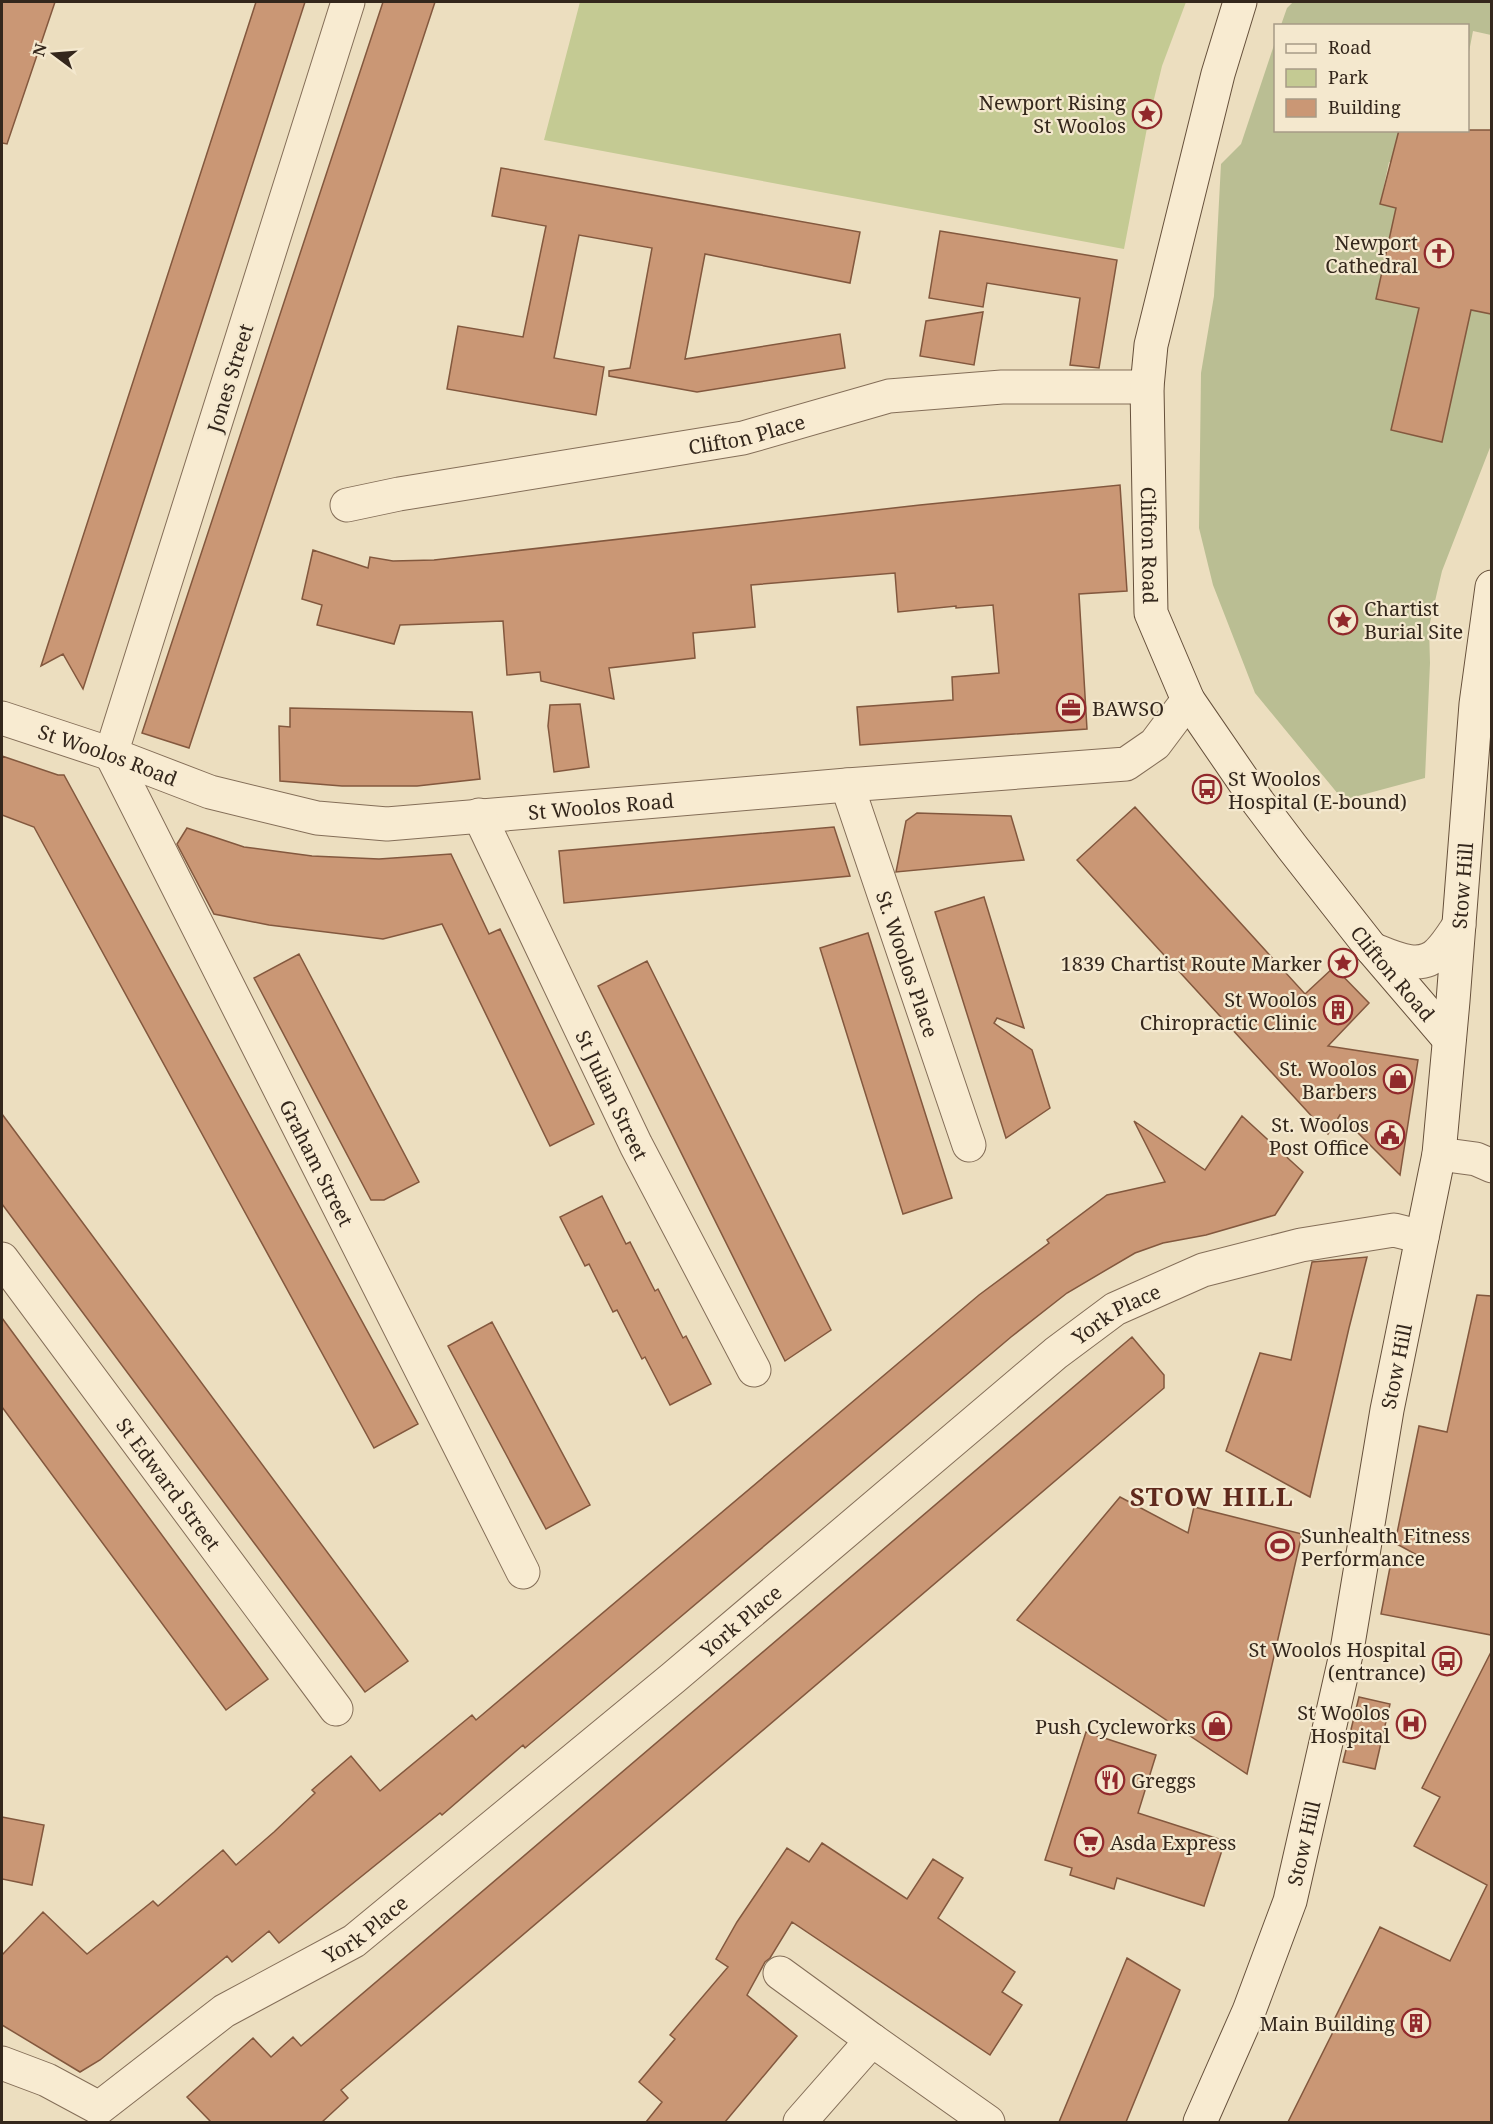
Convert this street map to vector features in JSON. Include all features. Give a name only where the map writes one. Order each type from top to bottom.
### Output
[{"type":"street","name":"Jones Street","points":[[111,754],[348,2]]},
{"type":"street","name":"Clifton Road","points":[[1240,2],[1218,74],[1151,345],[1147,387],[1151,613],[1188,700],[1258,802],[1371,949],[1449,1039]]},
{"type":"street","name":"Clifton Place","points":[[346,505],[399,494],[743,438],[889,396],[1002,387],[1147,387]]},
{"type":"street","name":"Stow Hill","points":[[1200,2122],[1249,2011],[1290,1901],[1347,1650],[1387,1410],[1439,1154],[1475,715],[1491,587]]},
{"type":"street","name":"St Woolos Road","points":[[2,718],[111,754],[210,792],[317,818],[387,824],[847,784],[1126,764],[1155,744],[1188,700]]},
{"type":"street","name":"Graham Street","points":[[111,754],[523,1572]]},
{"type":"street","name":"St. Woolos Place","points":[[847,784],[969,1145]]},
{"type":"street","name":"St Julian Street","points":[[479,815],[636,1145],[754,1370]]},
{"type":"street","points":[[1371,949],[1402,961],[1421,963],[1438,954],[1459,925]]},
{"type":"street","points":[[1439,1154],[1476,1160],[1491,1166]]},
{"type":"street","name":"York Place","points":[[22,2071],[110,2115],[224,2011],[354,1941],[682,1670],[1056,1353],[1114,1309],[1203,1270],[1301,1245],[1394,1230],[1422,1237]]},
{"type":"street","name":"St Edward Street","points":[[2,1259],[336,1709]]},
{"type":"street","points":[[780,1973],[988,2122]]},
{"type":"street","points":[[800,2122],[872,2040]]},
{"type":"green space","points":[[580,2],[1186,2],[1162,66],[1147,128],[1124,249],[544,140]]},
{"type":"green space","points":[[1293,2],[1491,2],[1491,35],[1473,31],[1469,52],[1469,24],[1281,24],[1287,8]]},
{"type":"green space","points":[[1274,45],[1274,132],[1399,132],[1392,161],[1407,165],[1389,162],[1380,204],[1396,208],[1376,298],[1419,308],[1391,430],[1442,442],[1471,310],[1491,314],[1491,445],[1442,571],[1429,627],[1430,663],[1425,778],[1343,800],[1255,693],[1213,585],[1199,528],[1201,373],[1214,296],[1221,164],[1241,144]]},
{"type":"building","points":[[2,2],[55,2],[7,144],[2,143]]},
{"type":"building","points":[[256,2],[305,2],[83,689],[63,654],[41,666]]},
{"type":"building","points":[[383,2],[435,2],[189,748],[142,733]]},
{"type":"building","name":"Newport Cathedral","points":[[1491,130],[1491,314],[1471,310],[1442,442],[1391,430],[1419,308],[1376,299],[1396,208],[1380,204],[1398,132]]},
{"type":"building","points":[[501,168],[860,232],[850,283],[705,254],[685,359],[840,334],[845,368],[697,392],[609,376],[609,371],[630,368],[652,248],[579,235],[554,358],[604,367],[596,415],[447,389],[458,326],[523,337],[546,226],[492,216]]},
{"type":"building","points":[[940,231],[1117,260],[1099,368],[1070,365],[1080,298],[987,283],[983,307],[929,298]]},
{"type":"building","points":[[983,312],[974,365],[920,356],[926,321]]},
{"type":"building","points":[[1120,485],[1127,591],[1079,594],[1087,729],[860,745],[857,707],[953,700],[952,677],[999,673],[993,605],[898,612],[895,573],[751,585],[755,627],[693,633],[695,658],[609,668],[614,699],[541,681],[540,672],[507,675],[503,621],[400,625],[394,644],[317,625],[322,605],[302,599],[313,550],[368,568],[370,557],[393,561],[434,560],[920,505]]},
{"type":"building","points":[[580,704],[589,767],[554,772],[548,726],[550,705]]},
{"type":"building","points":[[290,708],[472,712],[480,779],[417,786],[342,786],[280,781],[279,726],[290,727]]},
{"type":"building","points":[[2,756],[64,775],[418,1424],[374,1448],[34,827],[2,815]]},
{"type":"building","points":[[1135,807],[1305,994],[1334,967],[1369,1003],[1328,1046],[1418,1060],[1400,1175],[1340,1115],[1328,1134],[1077,860]]},
{"type":"building","points":[[917,813],[1011,816],[1024,860],[896,872],[906,821]]},
{"type":"building","points":[[834,827],[850,876],[564,903],[559,851]]},
{"type":"building","points":[[187,828],[244,847],[312,856],[379,859],[451,854],[489,934],[500,929],[594,1124],[550,1146],[442,924],[383,939],[269,925],[214,914],[177,844]]},
{"type":"building","points":[[984,897],[1024,1028],[997,1018],[994,1023],[1032,1050],[1050,1108],[1006,1138],[935,912]]},
{"type":"building","points":[[868,933],[952,1198],[903,1214],[820,948]]},
{"type":"building","points":[[299,954],[419,1182],[384,1200],[371,1200],[254,978]]},
{"type":"building","points":[[647,961],[831,1330],[785,1361],[598,986]]},
{"type":"building","points":[[2,1114],[408,1661],[365,1692],[2,1204]]},
{"type":"building","points":[[1242,1116],[1303,1172],[1275,1215],[1206,1235],[1163,1243],[1135,1253],[1067,1293],[1011,1337],[525,1748],[523,1745],[442,1815],[440,1813],[279,1943],[269,1931],[232,1962],[227,1956],[100,2060],[80,2072],[2,2025],[2,1955],[43,1912],[87,1954],[153,1901],[158,1906],[223,1850],[236,1865],[274,1832],[315,1793],[312,1790],[351,1756],[380,1791],[472,1715],[476,1720],[979,1295],[1049,1243],[1047,1240],[1107,1195],[1165,1182],[1134,1121],[1205,1170]]},
{"type":"building","points":[[602,1196],[626,1244],[630,1242],[655,1291],[658,1289],[683,1338],[686,1336],[711,1384],[670,1405],[645,1357],[642,1359],[617,1310],[613,1312],[589,1264],[585,1266],[560,1217]]},
{"type":"building","points":[[1367,1257],[1310,1497],[1226,1451],[1260,1353],[1291,1360],[1312,1262]]},
{"type":"building","points":[[1477,1295],[1491,1296],[1491,1635],[1381,1614],[1392,1557],[1416,1563],[1419,1556],[1395,1543],[1419,1426],[1447,1432]]},
{"type":"building","points":[[2,1318],[268,1679],[226,1710],[2,1407]]},
{"type":"building","points":[[492,1322],[590,1505],[546,1529],[448,1346]]},
{"type":"building","points":[[1132,1337],[1164,1375],[1164,1388],[341,2090],[348,2098],[322,2122],[211,2122],[187,2097],[253,2038],[271,2057],[293,2037],[301,2046]]},
{"type":"building","points":[[1120,1497],[1188,1533],[1194,1507],[1302,1534],[1247,1774],[1017,1620]]},
{"type":"building","name":"Main Building","points":[[1491,1652],[1491,2122],[1288,2122],[1338,2022],[1334,2020],[1380,1927],[1450,1961],[1487,1885],[1414,1846],[1440,1797],[1422,1788]]},
{"type":"building","points":[[1359,1697],[1390,1704],[1375,1769],[1343,1762]]},
{"type":"building","points":[[1086,1732],[1156,1755],[1138,1813],[1225,1841],[1204,1906],[1117,1878],[1114,1889],[1070,1875],[1072,1868],[1045,1860]]},
{"type":"building","points":[[2,1817],[44,1825],[32,1885],[2,1879]]},
{"type":"building","points":[[822,1843],[907,1899],[933,1859],[963,1878],[938,1918],[1015,1972],[1002,1992],[1022,2005],[990,2055],[792,1922],[770,1958],[765,1962],[747,1995],[797,2036],[725,2122],[646,2122],[662,2102],[639,2082],[675,2039],[670,2035],[728,1967],[716,1959],[737,1922],[787,1848],[809,1862]]},
{"type":"building","points":[[1127,1958],[1180,1990],[1126,2122],[1059,2122]]},
{"type":"place","name":"Newport Rising St Woolos","points":[[1147,114]]},
{"type":"place","name":"Newport Cathedral","points":[[1439,253]]},
{"type":"place","name":"Chartist Burial Site","points":[[1343,620]]},
{"type":"place","name":"BAWSO","points":[[1071,708]]},
{"type":"place","name":"St Woolos Hospital (E-bound)","points":[[1207,789]]},
{"type":"place","name":"1839 Chartist Route Marker","points":[[1343,963]]},
{"type":"place","name":"St Woolos Chiropractic Clinic","points":[[1338,1010]]},
{"type":"place","name":"St. Woolos Barbers","points":[[1398,1079]]},
{"type":"place","name":"St. Woolos Post Office","points":[[1390,1135]]},
{"type":"place","name":"Sunhealth Fitness Performance","points":[[1280,1546]]},
{"type":"place","name":"St Woolos Hospital (entrance)","points":[[1447,1661]]},
{"type":"place","name":"St Woolos Hospital","points":[[1411,1724]]},
{"type":"place","name":"Push Cycleworks","points":[[1217,1726]]},
{"type":"place","name":"Greggs","points":[[1110,1780]]},
{"type":"place","name":"Asda Express","points":[[1089,1842]]},
{"type":"place","name":"Main Building","points":[[1416,2023]]},
{"type":"district","name":"STOW HILL","points":[[1212,1496]]}]
